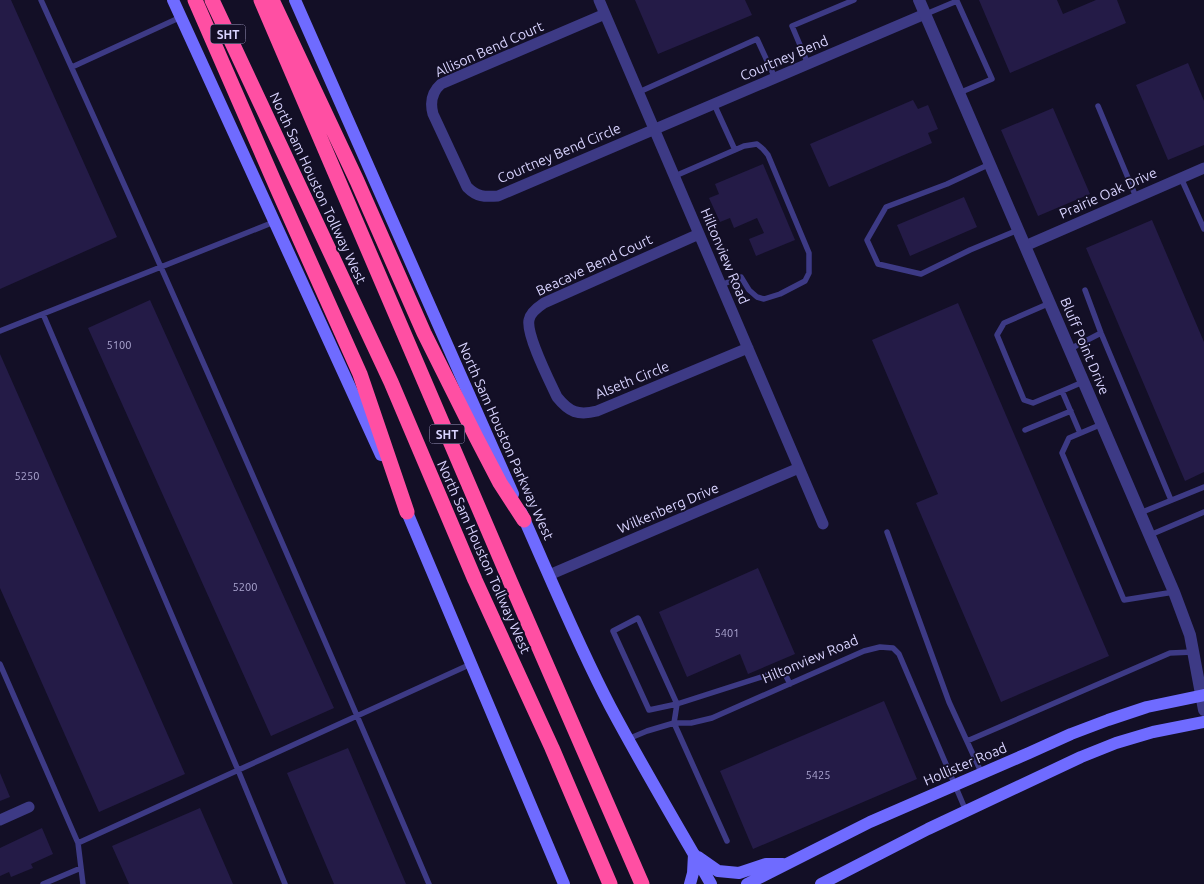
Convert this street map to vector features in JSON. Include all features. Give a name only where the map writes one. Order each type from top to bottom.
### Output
[{"type":"highway","points":[[195,0],[360,374],[407,512]]},
{"type":"highway","name":"North Sam Houston Tollway West","points":[[212,0],[391,382],[475,580],[552,748],[609,882]]},
{"type":"highway","name":"North Sam Houston Tollway West","points":[[261,0],[642,884]]},
{"type":"highway","points":[[272,0],[365,199],[424,333],[500,483],[524,520]]},
{"type":"main road","points":[[173,0],[407,512],[564,884]]},
{"type":"main road","name":"North Sam Houston Parkway West","points":[[295,0],[583,651],[628,739],[712,884]]},
{"type":"main road","name":"Hollister Road","points":[[747,884],[870,822],[1071,734],[1147,707],[1203,695]]},
{"type":"main road","points":[[821,884],[928,829],[1081,757],[1116,743],[1153,732],[1204,722]]},
{"type":"main road","points":[[694,854],[718,870],[739,874],[766,864],[786,864]]},
{"type":"main road","points":[[690,884],[693,873],[694,854]]},
{"type":"street","name":"Hiltonview Road","points":[[599,0],[823,524]]},
{"type":"street","name":"Bluff Point Drive","points":[[919,0],[1174,592],[1190,635],[1203,695],[1204,710]]},
{"type":"street","name":"Allison Bend Court","points":[[473,193],[467,187],[433,114],[431,106],[435,90],[441,84],[605,14]]},
{"type":"street","name":"Courtney Bend","points":[[654,129],[925,14]]},
{"type":"street","name":"Courtney Bend Circle","points":[[473,193],[485,196],[498,196],[654,129]]},
{"type":"street","name":"Prairie Oak Drive","points":[[1025,246],[1204,168]]},
{"type":"street","name":"Beacave Bend Court","points":[[546,372],[530,336],[529,320],[536,308],[699,234]]},
{"type":"street","name":"Alseth Circle","points":[[546,372],[557,397],[563,405],[570,411],[587,414],[748,348]]},
{"type":"street","name":"Wilkenberg Drive","points":[[549,575],[799,468]]},
{"type":"street","points":[[0,820],[29,807]]},
{"type":"lane","points":[[41,0],[161,266],[429,884]]},
{"type":"lane","points":[[808,64],[792,26],[854,0]]},
{"type":"lane","points":[[925,14],[958,0],[992,79],[959,94]]},
{"type":"lane","points":[[72,67],[181,17]]},
{"type":"lane","points":[[639,92],[757,38],[775,78]]},
{"type":"lane","points":[[714,104],[735,150]]},
{"type":"lane","points":[[1098,106],[1136,197]]},
{"type":"lane","points":[[674,176],[744,146],[757,144],[768,155],[809,253],[809,273],[805,281],[780,294],[764,299],[757,297],[749,290],[741,278],[721,285]]},
{"type":"lane","points":[[990,164],[947,184],[886,207],[867,240],[878,264],[921,274],[970,250],[1018,230]]},
{"type":"lane","points":[[1181,178],[1204,229]]},
{"type":"lane","points":[[0,331],[275,222]]},
{"type":"lane","points":[[1085,290],[1171,500]]},
{"type":"lane","points":[[1050,303],[1004,323],[997,335],[1024,400],[1032,403],[1084,382]]},
{"type":"lane","points":[[43,314],[285,884]]},
{"type":"lane","points":[[1070,349],[1101,333]]},
{"type":"lane","points":[[1062,392],[1080,433]]},
{"type":"lane","points":[[1025,430],[1071,411]]},
{"type":"lane","points":[[1102,424],[1069,438],[1062,453],[1124,600],[1174,592]]},
{"type":"lane","points":[[1140,513],[1204,487]]},
{"type":"lane","points":[[1150,535],[1204,512]]},
{"type":"lane","points":[[887,532],[949,702],[982,774]]},
{"type":"lane","points":[[727,841],[674,723],[677,704],[638,618],[614,631],[649,710],[677,704],[783,670],[790,684]]},
{"type":"lane","name":"Hiltonview Road","points":[[628,739],[674,723],[692,723],[712,718],[864,650],[880,647],[894,648],[899,654],[966,811]]},
{"type":"lane","points":[[967,741],[1170,653],[1193,652]]},
{"type":"lane","points":[[0,664],[78,843],[83,884]]},
{"type":"lane","points":[[78,843],[470,664]]},
{"type":"lane","points":[[43,884],[81,868]]},
{"type":"building","points":[[0,0],[11,0],[117,237],[0,289]]},
{"type":"building","points":[[635,0],[745,0],[752,15],[658,54]]},
{"type":"building","points":[[979,0],[1057,0],[1063,14],[1096,0],[1117,0],[1126,23],[1010,73]]},
{"type":"building","points":[[1188,63],[1204,101],[1204,145],[1168,160],[1136,85]]},
{"type":"building","points":[[913,100],[918,109],[928,105],[938,129],[928,133],[932,143],[829,187],[810,144]]},
{"type":"building","points":[[1053,108],[1090,194],[1038,216],[1001,130]]},
{"type":"building","points":[[763,164],[795,240],[756,256],[749,239],[764,233],[757,218],[734,228],[730,218],[720,222],[709,198],[719,194],[715,184]]},
{"type":"building","points":[[964,197],[977,227],[910,256],[897,225]]},
{"type":"building","points":[[1152,220],[1204,342],[1204,472],[1185,481],[1086,248]]},
{"type":"building","points":[[150,300],[334,708],[271,736],[88,328]]},
{"type":"building","points":[[958,303],[1109,656],[1001,702],[916,503],[938,494],[872,340]]},
{"type":"building","points":[[0,354],[185,774],[99,812],[0,588]]},
{"type":"building","points":[[758,568],[795,654],[748,674],[740,654],[687,677],[659,612]]},
{"type":"building","points":[[884,701],[917,779],[753,849],[720,771]]},
{"type":"building","points":[[348,748],[406,884],[334,884],[287,773]]},
{"type":"building","points":[[0,773],[10,797],[0,801]]},
{"type":"building","points":[[200,808],[233,884],[129,884],[112,846]]},
{"type":"building","points":[[42,828],[53,854],[31,864],[33,868],[11,877],[9,872],[0,876],[0,848]]}]
